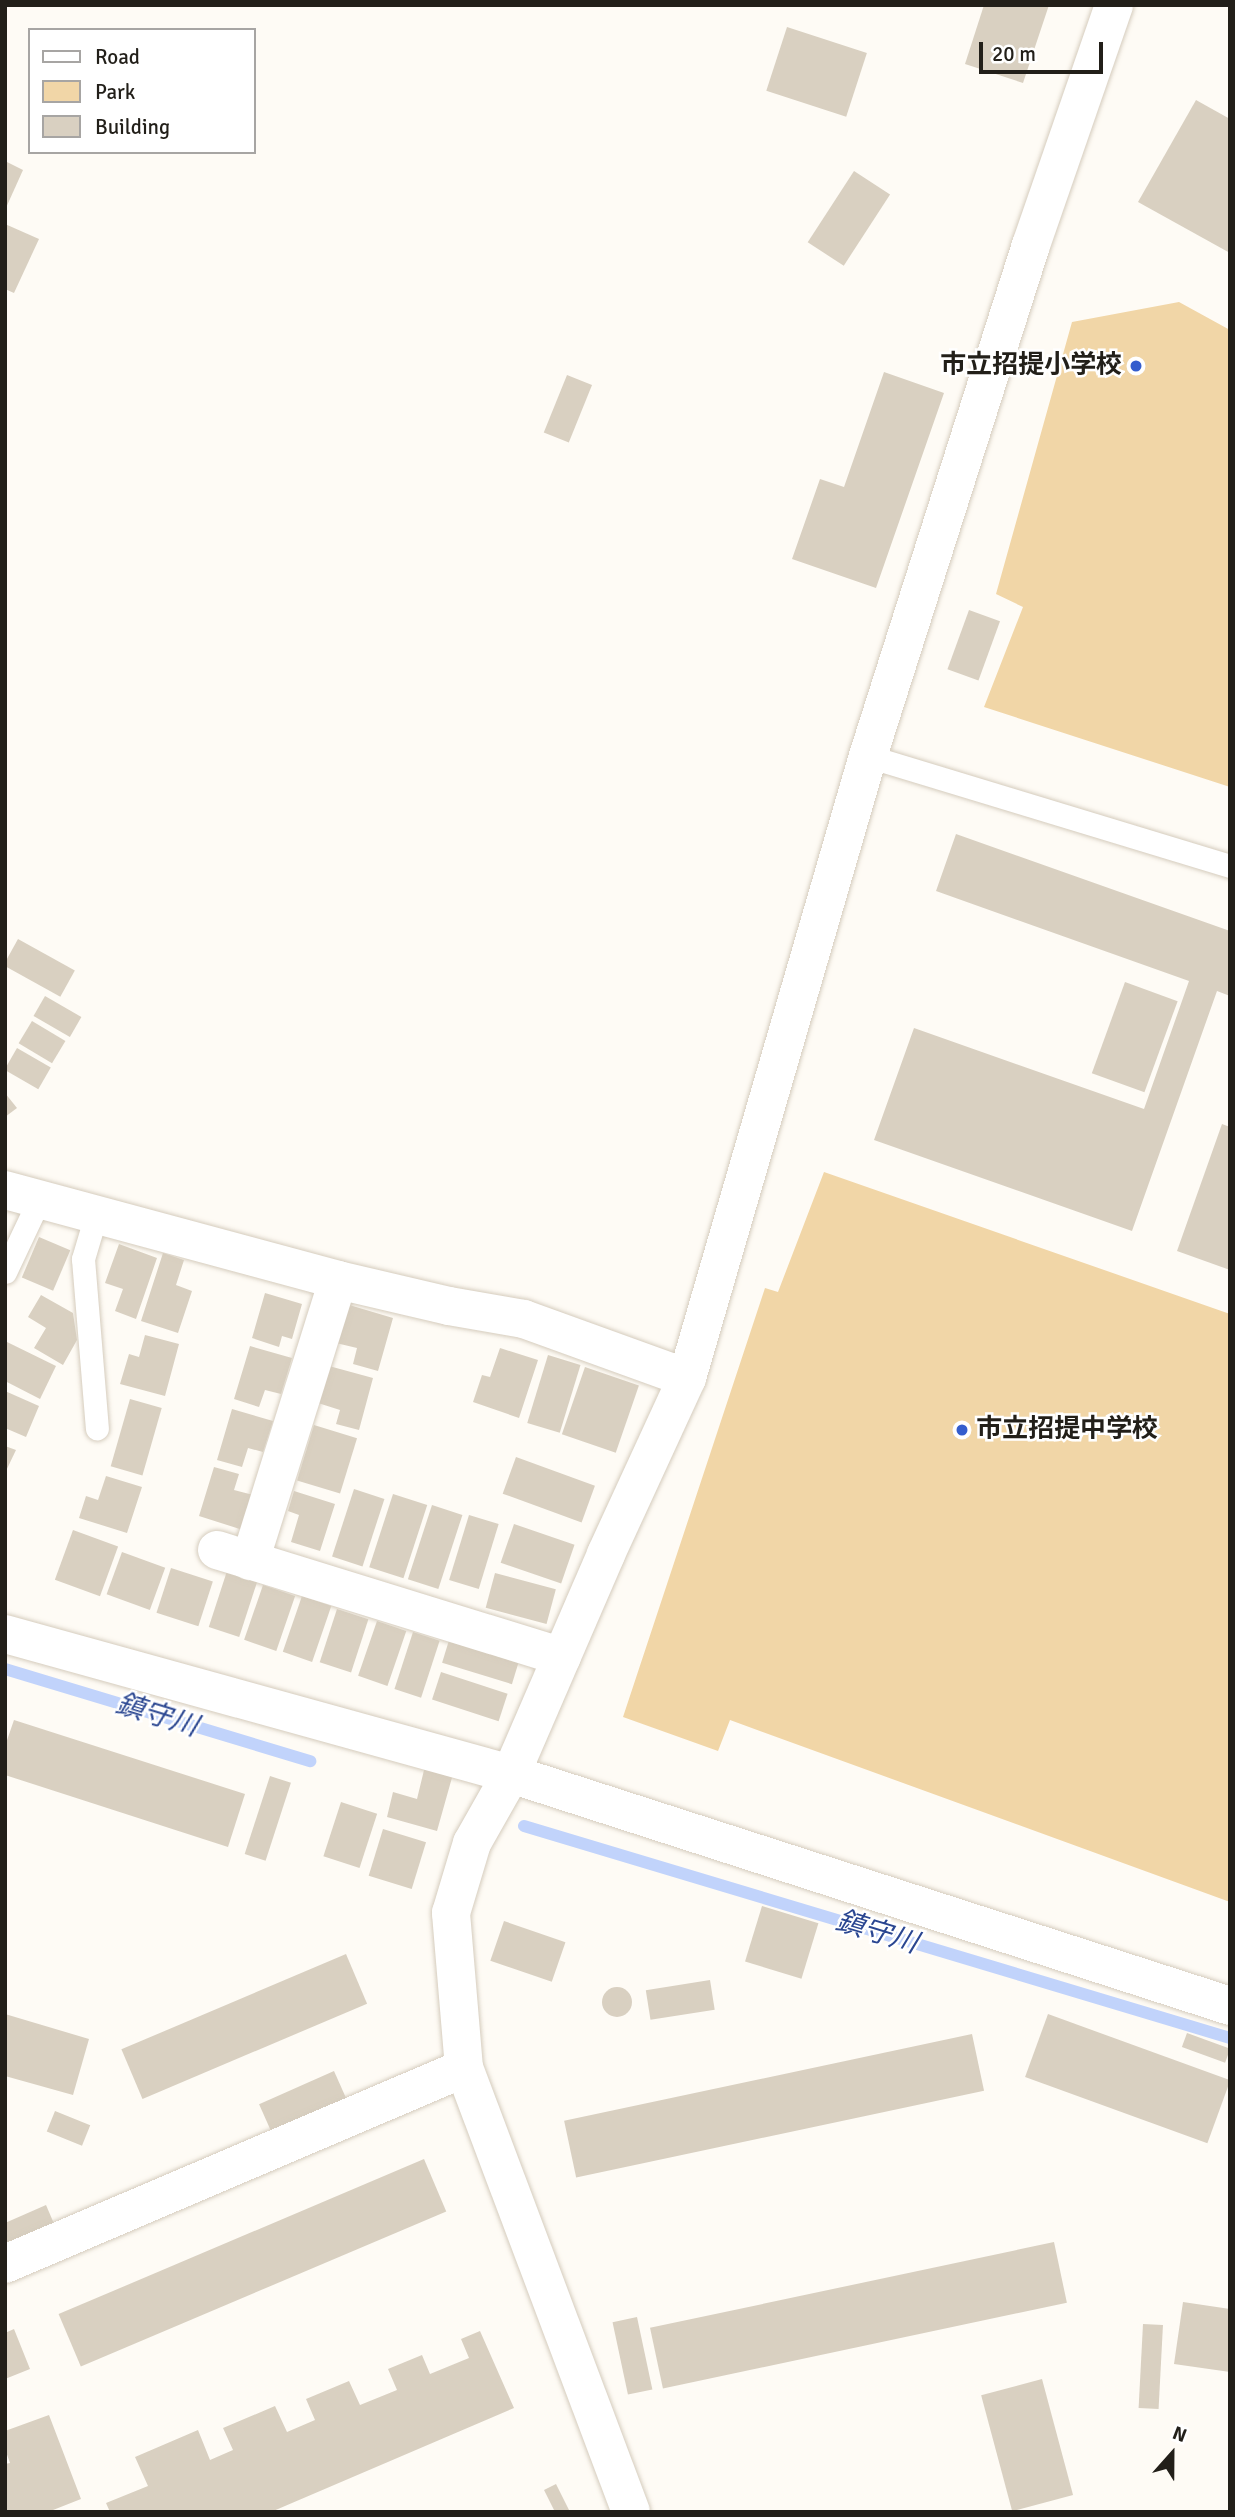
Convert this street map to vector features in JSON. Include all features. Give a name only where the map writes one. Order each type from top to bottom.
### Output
[{"type":"street","points":[[631,2512],[464,2068],[452,1913],[472,1843],[511,1774],[687,1378],[868,755],[1031,244],[1114,5]]},
{"type":"street","points":[[22,1195],[338,1280],[449,1306],[524,1319],[687,1378]]},
{"type":"street","points":[[338,1280],[233,1555],[562,1657]]},
{"type":"street","points":[[5,1634],[511,1774],[1230,2006]]},
{"type":"street","points":[[5,2264],[464,2068]]},
{"type":"lane","points":[[868,755],[1230,866]]},
{"type":"lane","points":[[5,1272],[22,1195]]},
{"type":"lane","points":[[96,1215],[83,1259],[97,1428]]},
{"type":"green space","name":"市立招提小学校","points":[[1179,302],[1230,330],[1230,787],[984,707],[1023,607],[996,594],[1072,322]]},
{"type":"green space","points":[[824,1172],[1230,1314],[1230,1902],[730,1720],[718,1751],[623,1717],[765,1288],[778,1292]]},
{"type":"building","points":[[984,5],[1049,5],[1023,83],[965,64]]},
{"type":"building","points":[[787,27],[867,53],[846,117],[766,91]]},
{"type":"building","points":[[1196,100],[1230,119],[1230,253],[1138,202]]},
{"type":"building","points":[[5,161],[23,170],[5,210]]},
{"type":"building","points":[[854,171],[890,194],[844,266],[808,242]]},
{"type":"building","points":[[5,224],[39,239],[14,293],[5,289]]},
{"type":"building","points":[[884,372],[944,393],[876,588],[792,559],[820,479],[844,487]]},
{"type":"building","points":[[567,375],[592,385],[569,443],[544,432]]},
{"type":"building","points":[[969,610],[1000,621],[978,680],[947,669]]},
{"type":"building","points":[[956,834],[1230,931],[1230,996],[1217,991],[1132,1231],[874,1140],[914,1028],[1144,1109],[1189,981],[936,891]]},
{"type":"building","points":[[18,939],[75,971],[60,997],[5,966]]},
{"type":"building","points":[[1125,982],[1178,1001],[1144,1092],[1092,1073]]},
{"type":"building","points":[[45,996],[81,1017],[70,1037],[34,1016]]},
{"type":"building","points":[[32,1021],[65,1041],[52,1063],[19,1043]]},
{"type":"building","points":[[17,1048],[51,1068],[38,1089],[5,1070]]},
{"type":"building","points":[[5,1093],[17,1108],[5,1117]]},
{"type":"building","points":[[1222,1124],[1230,1127],[1230,1270],[1177,1251]]},
{"type":"building","points":[[39,1237],[70,1250],[53,1291],[22,1278]]},
{"type":"building","points":[[119,1244],[157,1258],[136,1319],[115,1311],[123,1289],[105,1283]]},
{"type":"building","points":[[163,1253],[184,1260],[176,1285],[192,1291],[178,1333],[141,1321]]},
{"type":"building","points":[[265,1293],[302,1304],[292,1339],[282,1336],[279,1347],[252,1338]]},
{"type":"building","points":[[41,1295],[73,1313],[77,1340],[63,1365],[34,1348],[46,1328],[28,1317]]},
{"type":"building","points":[[346,1304],[393,1318],[378,1371],[353,1364],[357,1348],[336,1343]]},
{"type":"building","points":[[145,1335],[179,1344],[165,1396],[120,1384],[129,1354],[139,1357]]},
{"type":"building","points":[[5,1341],[56,1366],[40,1399],[5,1381]]},
{"type":"building","points":[[250,1346],[292,1358],[281,1394],[265,1390],[259,1407],[234,1399]]},
{"type":"building","points":[[500,1348],[538,1360],[519,1418],[473,1402],[482,1375],[490,1377]]},
{"type":"building","points":[[548,1355],[581,1365],[560,1433],[527,1423]]},
{"type":"building","points":[[329,1366],[373,1378],[359,1430],[336,1424],[340,1410],[318,1403]]},
{"type":"building","points":[[585,1367],[639,1386],[616,1453],[562,1434]]},
{"type":"building","points":[[5,1391],[39,1406],[26,1437],[5,1428]]},
{"type":"building","points":[[130,1399],[162,1408],[142,1475],[111,1466]]},
{"type":"building","points":[[232,1409],[273,1421],[263,1452],[248,1448],[242,1467],[217,1460]]},
{"type":"building","points":[[314,1425],[357,1438],[340,1494],[297,1480]]},
{"type":"building","points":[[5,1446],[16,1450],[5,1473]]},
{"type":"building","points":[[516,1457],[595,1486],[582,1522],[503,1494]]},
{"type":"building","points":[[214,1467],[239,1474],[234,1490],[257,1496],[246,1531],[199,1516]]},
{"type":"building","points":[[106,1476],[142,1487],[127,1533],[79,1518],[86,1496],[98,1500]]},
{"type":"building","points":[[354,1489],[384,1499],[362,1566],[332,1557]]},
{"type":"building","points":[[294,1491],[335,1504],[320,1551],[291,1542],[299,1515],[288,1511]]},
{"type":"building","points":[[393,1494],[427,1505],[403,1578],[369,1567]]},
{"type":"building","points":[[432,1505],[462,1515],[438,1589],[408,1579]]},
{"type":"building","points":[[469,1515],[499,1524],[479,1589],[449,1580]]},
{"type":"building","points":[[514,1524],[575,1545],[561,1584],[501,1563]]},
{"type":"building","points":[[73,1530],[118,1546],[100,1596],[55,1580]]},
{"type":"building","points":[[122,1552],[165,1568],[150,1610],[107,1594]]},
{"type":"building","points":[[171,1568],[213,1582],[198,1626],[156,1613]]},
{"type":"building","points":[[227,1571],[257,1581],[239,1637],[209,1627]]},
{"type":"building","points":[[495,1573],[556,1589],[547,1624],[486,1608]]},
{"type":"building","points":[[263,1585],[295,1596],[276,1651],[244,1640]]},
{"type":"building","points":[[302,1596],[331,1606],[312,1662],[283,1652]]},
{"type":"building","points":[[337,1609],[368,1619],[351,1672],[320,1662]]},
{"type":"building","points":[[377,1621],[406,1631],[387,1686],[358,1676]]},
{"type":"building","points":[[413,1632],[440,1641],[421,1698],[394,1689]]},
{"type":"building","points":[[450,1637],[520,1658],[512,1684],[442,1663]]},
{"type":"building","points":[[441,1672],[508,1694],[499,1721],[432,1700]]},
{"type":"building","points":[[14,1720],[245,1794],[228,1847],[5,1775],[5,1746]]},
{"type":"building","points":[[425,1766],[453,1774],[437,1831],[387,1817],[393,1792],[417,1799]]},
{"type":"building","points":[[270,1776],[291,1783],[266,1861],[245,1854]]},
{"type":"building","points":[[341,1802],[377,1814],[360,1868],[323,1856]]},
{"type":"building","points":[[383,1829],[426,1842],[412,1889],[369,1876]]},
{"type":"building","points":[[762,1906],[818,1923],[801,1979],[745,1961]]},
{"type":"building","points":[[504,1921],[565,1942],[552,1982],[490,1961]]},
{"type":"building","points":[[346,1954],[367,2004],[142,2099],[121,2049]]},
{"type":"building","points":[[710,1980],[715,2010],[650,2020],[646,1990]]},
{"type":"building","points":[[617,1987],[628,1991],[632,2002],[628,2013],[617,2017],[606,2013],[602,2002],[606,1991]]},
{"type":"building","points":[[5,2014],[89,2039],[73,2095],[5,2076]]},
{"type":"building","points":[[1048,2014],[1230,2080],[1207,2143],[1025,2077]]},
{"type":"building","points":[[1187,2033],[1230,2049],[1225,2063],[1182,2047]]},
{"type":"building","points":[[972,2034],[984,2091],[576,2177],[564,2121]]},
{"type":"building","points":[[334,2071],[348,2103],[273,2136],[259,2104]]},
{"type":"building","points":[[55,2111],[90,2125],[82,2146],[47,2131]]},
{"type":"building","points":[[424,2159],[446,2211],[81,2367],[59,2314]]},
{"type":"building","points":[[46,2205],[55,2226],[5,2247],[5,2223]]},
{"type":"building","points":[[1054,2242],[1067,2303],[663,2389],[650,2328]]},
{"type":"building","points":[[1183,2302],[1230,2309],[1230,2372],[1174,2364]]},
{"type":"building","points":[[637,2317],[652,2389],[628,2395],[613,2322]]},
{"type":"building","points":[[1143,2324],[1163,2325],[1159,2409],[1139,2408]]},
{"type":"building","points":[[14,2329],[30,2369],[5,2379],[5,2333]]},
{"type":"building","points":[[480,2331],[514,2408],[271,2512],[110,2512],[106,2503],[148,2486],[135,2457],[198,2430],[210,2460],[233,2450],[223,2428],[275,2406],[287,2432],[315,2420],[306,2399],[349,2381],[360,2405],[397,2390],[388,2369],[422,2355],[430,2374],[469,2358],[461,2339]]},
{"type":"building","points":[[1042,2379],[1073,2495],[1012,2511],[981,2395]]},
{"type":"building","points":[[49,2415],[81,2499],[48,2512],[7,2512],[5,2464],[10,2463],[5,2449],[5,2431]]},
{"type":"building","points":[[556,2484],[570,2512],[555,2512],[544,2490]]},
{"type":"waterway","name":"鎮守川","points":[[5,1669],[310,1761]]},
{"type":"waterway","name":"鎮守川","points":[[524,1826],[1230,2038]]},
{"type":"place","name":"市立招提小学校","points":[[1136,366]]},
{"type":"place","name":"市立招提中学校","points":[[962,1430]]}]
